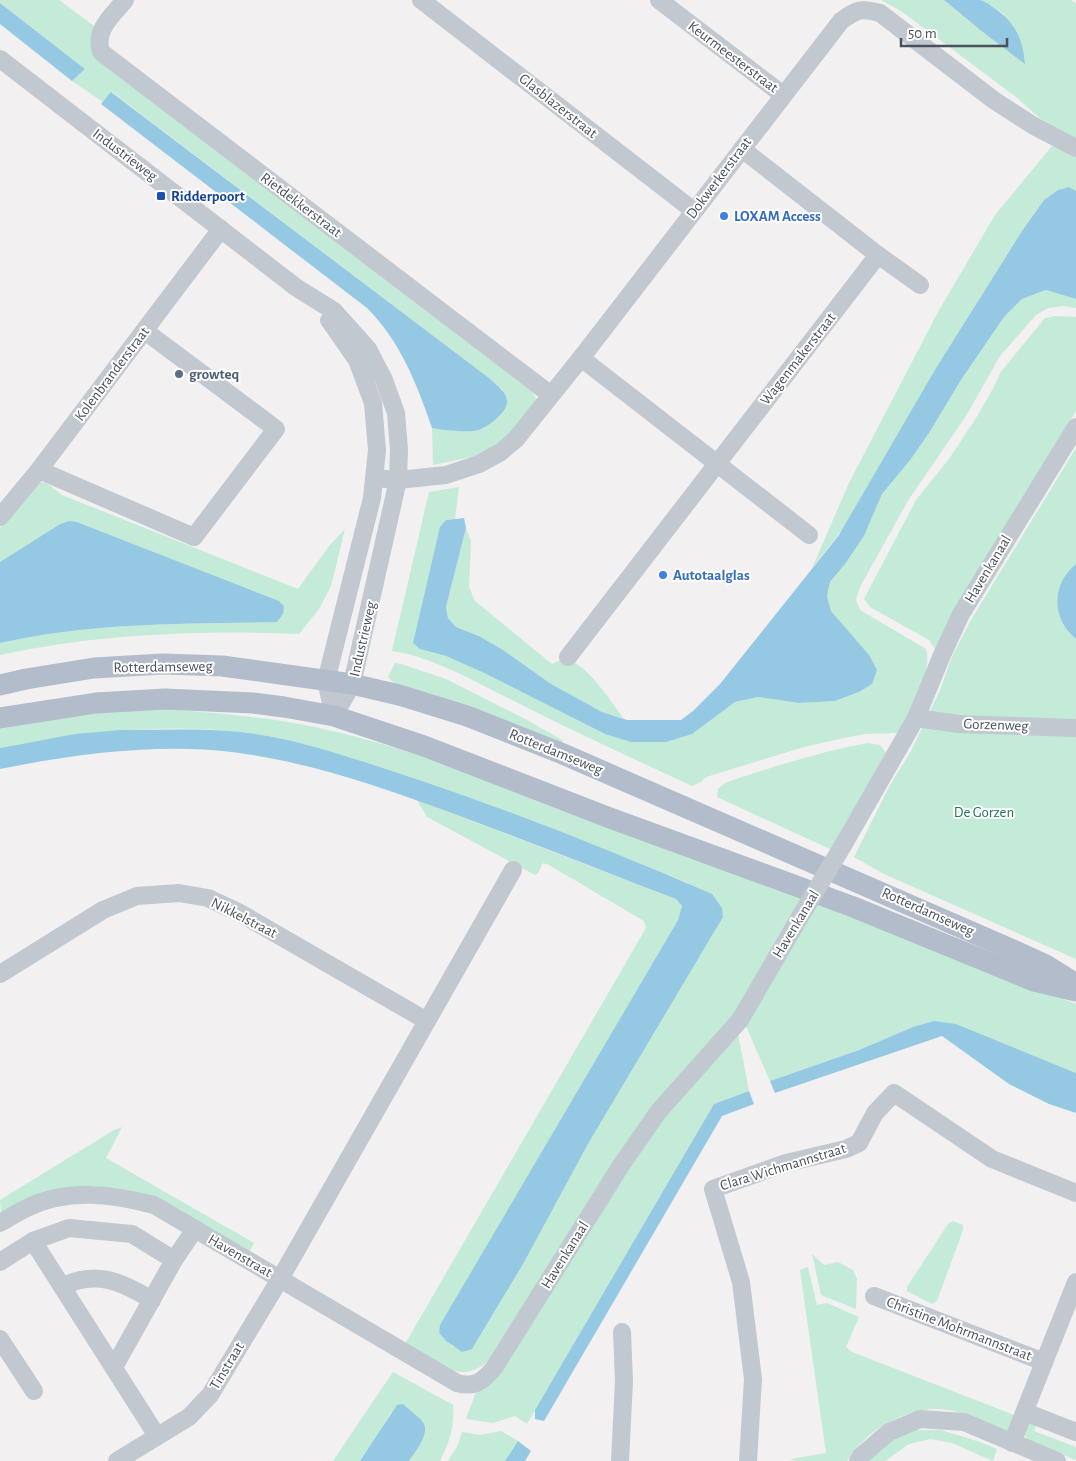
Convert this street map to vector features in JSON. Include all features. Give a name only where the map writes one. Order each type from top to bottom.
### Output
[{"type":"main road","name":"Rotterdamseweg","points":[[0,685],[94,668],[163,664],[222,666],[352,684],[399,696],[467,716],[563,754],[1015,951],[1046,965],[1076,984]]},
{"type":"main road","name":"Rotterdamseweg","points":[[0,718],[96,702],[165,699],[253,703],[334,716],[424,746],[610,818],[851,906],[1034,981],[1076,991]]},
{"type":"street","name":"Rietdekkerstraat","points":[[125,0],[101,30],[98,42],[101,52],[551,395]]},
{"type":"street","name":"Glasblazerstraat","points":[[421,0],[694,211]]},
{"type":"street","name":"Keurmeesterstraat","points":[[659,0],[783,95]]},
{"type":"street","name":"Dokwerkerstraat","points":[[375,478],[398,480],[446,475],[479,464],[501,452],[516,439],[581,358],[841,21],[854,11],[865,9],[880,12],[995,101],[1034,126],[1076,148]]},
{"type":"street","name":"Industrieweg","points":[[0,58],[297,288],[334,311],[368,349],[384,380],[396,413],[399,450],[398,480],[352,684],[334,716]]},
{"type":"street","points":[[742,149],[878,255],[920,285]]},
{"type":"street","name":"Kolenbranderstraat","points":[[0,517],[39,470],[221,229]]},
{"type":"street","name":"Wagenmakerstraat","points":[[568,657],[878,255]]},
{"type":"street","name":"Industrieweg","points":[[297,288],[328,318],[357,360],[373,403],[377,450],[375,478],[363,538],[326,681],[334,716]]},
{"type":"street","points":[[39,470],[194,537],[206,522],[276,429],[145,331]]},
{"type":"street","points":[[581,358],[809,535]]},
{"type":"street","name":"Havenkanaal","points":[[467,1386],[486,1376],[494,1368],[620,1168],[658,1112],[740,1020],[916,718],[961,614],[1076,427]]},
{"type":"street","name":"Gorzenweg","points":[[916,718],[959,724],[1076,728]]},
{"type":"street","points":[[280,1279],[513,870]]},
{"type":"street","name":"Nikkelstraat","points":[[0,974],[103,910],[137,896],[179,892],[208,898],[240,913],[427,1021]]},
{"type":"street","name":"Clara Wichmannstraat","points":[[748,1461],[753,1379],[741,1282],[713,1189],[786,1163],[846,1149],[859,1142],[875,1113],[894,1093],[992,1158],[1076,1193]]},
{"type":"street","name":"Havenstraat","points":[[0,1224],[28,1207],[58,1197],[90,1194],[123,1197],[154,1205],[457,1383],[467,1386]]},
{"type":"street","points":[[0,1262],[32,1241],[70,1228],[132,1234],[174,1260]]},
{"type":"street","points":[[114,1367],[174,1260],[195,1229]]},
{"type":"street","points":[[32,1241],[157,1436]]},
{"type":"street","points":[[62,1287],[75,1280],[94,1278],[128,1286],[152,1300]]},
{"type":"street","name":"Tinstraat","points":[[117,1461],[189,1417],[210,1395],[280,1279]]},
{"type":"street","name":"Christine Mohrmannstraat","points":[[1012,1443],[1074,1292]]},
{"type":"street","name":"Christine Mohrmannstraat","points":[[874,1296],[1044,1362]]},
{"type":"street","points":[[620,1461],[624,1381],[622,1332]]},
{"type":"street","points":[[0,1339],[34,1391]]},
{"type":"street","points":[[1024,1412],[1076,1432]]},
{"type":"street","points":[[858,1461],[861,1456],[889,1432],[920,1419],[964,1422],[1057,1461]]},
{"type":"green space","points":[[0,0],[59,0],[97,28],[91,39],[92,49],[105,66],[532,392],[539,403],[526,420],[485,454],[433,465],[432,428],[479,430],[503,390],[112,92],[103,102],[72,81],[85,69],[0,3]]},
{"type":"green space","points":[[881,0],[944,0],[979,29],[1005,15],[981,0],[1071,0],[1076,4],[1076,138],[1042,120],[1016,97],[901,11]]},
{"type":"green space","points":[[1052,146],[1076,157],[1076,191],[1069,187],[1058,190],[1044,200],[1022,231],[936,368],[846,525],[812,568],[849,483],[938,312],[995,215]]},
{"type":"green space","points":[[1047,290],[1076,299],[1076,308],[1064,306],[1048,308],[1036,315],[1000,356],[966,416],[909,499],[860,587],[856,600],[860,610],[926,649],[927,659],[923,680],[900,733],[865,734],[804,747],[706,777],[701,782],[692,786],[566,727],[443,666],[409,654],[392,651],[429,492],[459,487],[455,519],[446,520],[420,649],[446,656],[482,672],[605,734],[715,716],[735,702],[758,697],[799,703],[835,701],[859,692],[846,629],[831,611],[827,596],[830,582],[864,536],[882,494],[911,459],[929,433],[961,380],[1004,317],[1022,299]]},
{"type":"green space","points":[[1055,316],[1076,317],[1076,411],[955,610],[935,649],[929,640],[870,607],[864,599],[916,500],[949,459],[978,415],[1000,373],[1045,318]]},
{"type":"green space","name":"De Gorzen","points":[[1076,448],[1076,564],[1062,582],[1058,591],[1057,601],[1058,612],[1062,621],[1076,639],[1076,959],[884,874],[854,857],[890,785],[911,751],[941,688],[951,659],[971,620]]},
{"type":"green space","points":[[42,482],[48,484],[62,495],[298,589],[329,546],[345,529],[331,586],[319,609],[299,634],[186,633],[149,635],[74,642],[0,655],[0,643],[69,631],[138,625],[277,622],[284,606],[278,601],[77,522],[60,524],[0,562],[0,528],[33,486]]},
{"type":"green space","points":[[466,528],[471,541],[469,587],[475,601],[552,664],[565,658],[582,668],[598,684],[624,719],[602,712],[551,684],[503,650],[479,636],[456,627],[448,618],[446,607]]},
{"type":"green space","points":[[395,663],[446,679],[529,721],[562,740],[564,744],[395,684],[388,677]]},
{"type":"green space","points":[[141,706],[237,715],[312,726],[434,759],[804,899],[740,1007],[715,1036],[493,1356],[482,1366],[471,1371],[449,1370],[405,1344],[646,928],[644,921],[549,865],[543,863],[535,875],[427,817],[417,800],[676,899],[682,906],[678,920],[441,1325],[439,1333],[453,1347],[472,1348],[488,1323],[603,1116],[713,934],[688,883],[444,789],[326,750],[284,739],[241,732],[181,728],[120,731],[60,737],[0,748],[0,726]]},
{"type":"green space","points":[[868,743],[880,745],[886,753],[832,850],[717,797],[718,789],[725,783],[796,760]]},
{"type":"green space","points":[[819,902],[1076,1004],[1076,1073],[956,1024],[913,1027],[859,1050],[770,1081],[745,1024]]},
{"type":"green space","points":[[738,1034],[749,1091],[714,1104],[527,1424],[515,1416],[493,1423],[466,1419],[476,1392],[497,1374],[639,1152],[662,1120]]},
{"type":"green space","points":[[122,1127],[106,1158],[254,1243],[250,1251],[159,1202],[137,1192],[116,1188],[91,1186],[1,1213],[0,1200],[114,1130]]},
{"type":"green space","points":[[953,1221],[963,1225],[963,1230],[937,1301],[932,1304],[907,1291],[907,1287],[948,1224]]},
{"type":"green space","points":[[812,1254],[824,1265],[838,1262],[853,1270],[857,1279],[856,1309],[821,1295]]},
{"type":"green space","points":[[808,1267],[817,1305],[827,1303],[859,1317],[846,1347],[852,1352],[1022,1418],[1012,1433],[957,1412],[938,1409],[925,1410],[899,1417],[886,1424],[864,1440],[847,1461],[796,1461],[790,1459],[826,1453],[800,1270]]},
{"type":"green space","points":[[393,1372],[453,1405],[451,1434],[440,1461],[409,1461],[419,1446],[391,1412],[360,1461],[333,1461]]},
{"type":"green space","points":[[1037,1422],[1034,1431],[1076,1447],[1076,1460],[1029,1441],[1025,1435],[1026,1428],[1029,1424]]},
{"type":"green space","points":[[913,1430],[941,1430],[997,1449],[993,1461],[952,1443],[930,1439],[909,1444],[885,1461],[866,1461],[891,1438]]},
{"type":"green space","points":[[501,1431],[518,1441],[505,1461],[448,1461],[458,1445],[462,1432],[480,1435]]},
{"type":"water","points":[[944,0],[980,0],[1001,13],[1017,32],[1025,64],[979,29]]},
{"type":"water","points":[[0,3],[85,69],[72,81],[0,24]]},
{"type":"water","points":[[111,92],[489,378],[500,388],[506,397],[506,407],[502,413],[493,422],[475,431],[432,428],[414,379],[398,349],[389,334],[367,308],[101,104]]},
{"type":"water","points":[[1069,187],[1076,191],[1076,299],[1046,290],[1022,299],[1004,317],[961,380],[929,433],[911,459],[882,494],[864,536],[830,582],[827,596],[831,611],[869,655],[877,670],[872,684],[859,692],[835,701],[799,703],[758,697],[735,702],[692,734],[666,742],[631,742],[605,734],[482,672],[446,656],[420,649],[413,643],[440,527],[446,520],[464,518],[466,528],[446,607],[448,618],[456,627],[479,636],[503,650],[551,684],[602,712],[627,720],[681,720],[693,711],[720,684],[839,535],[936,368],[1022,231],[1044,200],[1058,190]]},
{"type":"water","points":[[69,521],[77,522],[279,601],[284,606],[283,614],[277,622],[138,625],[69,631],[0,643],[0,562],[60,524]]},
{"type":"water","points":[[1076,564],[1076,639],[1062,622],[1058,612],[1057,601],[1062,581]]},
{"type":"water","points":[[120,730],[241,732],[282,739],[322,749],[441,787],[597,846],[712,894],[722,908],[723,917],[589,1142],[523,1264],[472,1349],[462,1352],[446,1341],[439,1333],[440,1325],[678,920],[682,906],[676,899],[402,795],[347,777],[261,756],[204,750],[145,749],[57,759],[0,769],[0,748],[75,734]]},
{"type":"water","points":[[934,1021],[956,1024],[1076,1073],[1076,1113],[1049,1104],[1009,1084],[942,1036],[775,1093],[770,1081],[859,1050],[913,1027]]},
{"type":"water","points":[[749,1091],[754,1104],[722,1116],[544,1421],[535,1419],[535,1410],[714,1104]]},
{"type":"water","points":[[403,1404],[420,1419],[425,1428],[421,1443],[409,1461],[360,1461],[397,1405]]},
{"type":"water","points":[[518,1441],[531,1451],[525,1461],[505,1461]]},
{"type":"place","name":"Ridderpoort","points":[[161,196]]},
{"type":"place","name":"LOXAM Access","points":[[724,216]]},
{"type":"place","name":"growteq","points":[[179,374]]},
{"type":"place","name":"Autotaalglas","points":[[663,575]]}]
